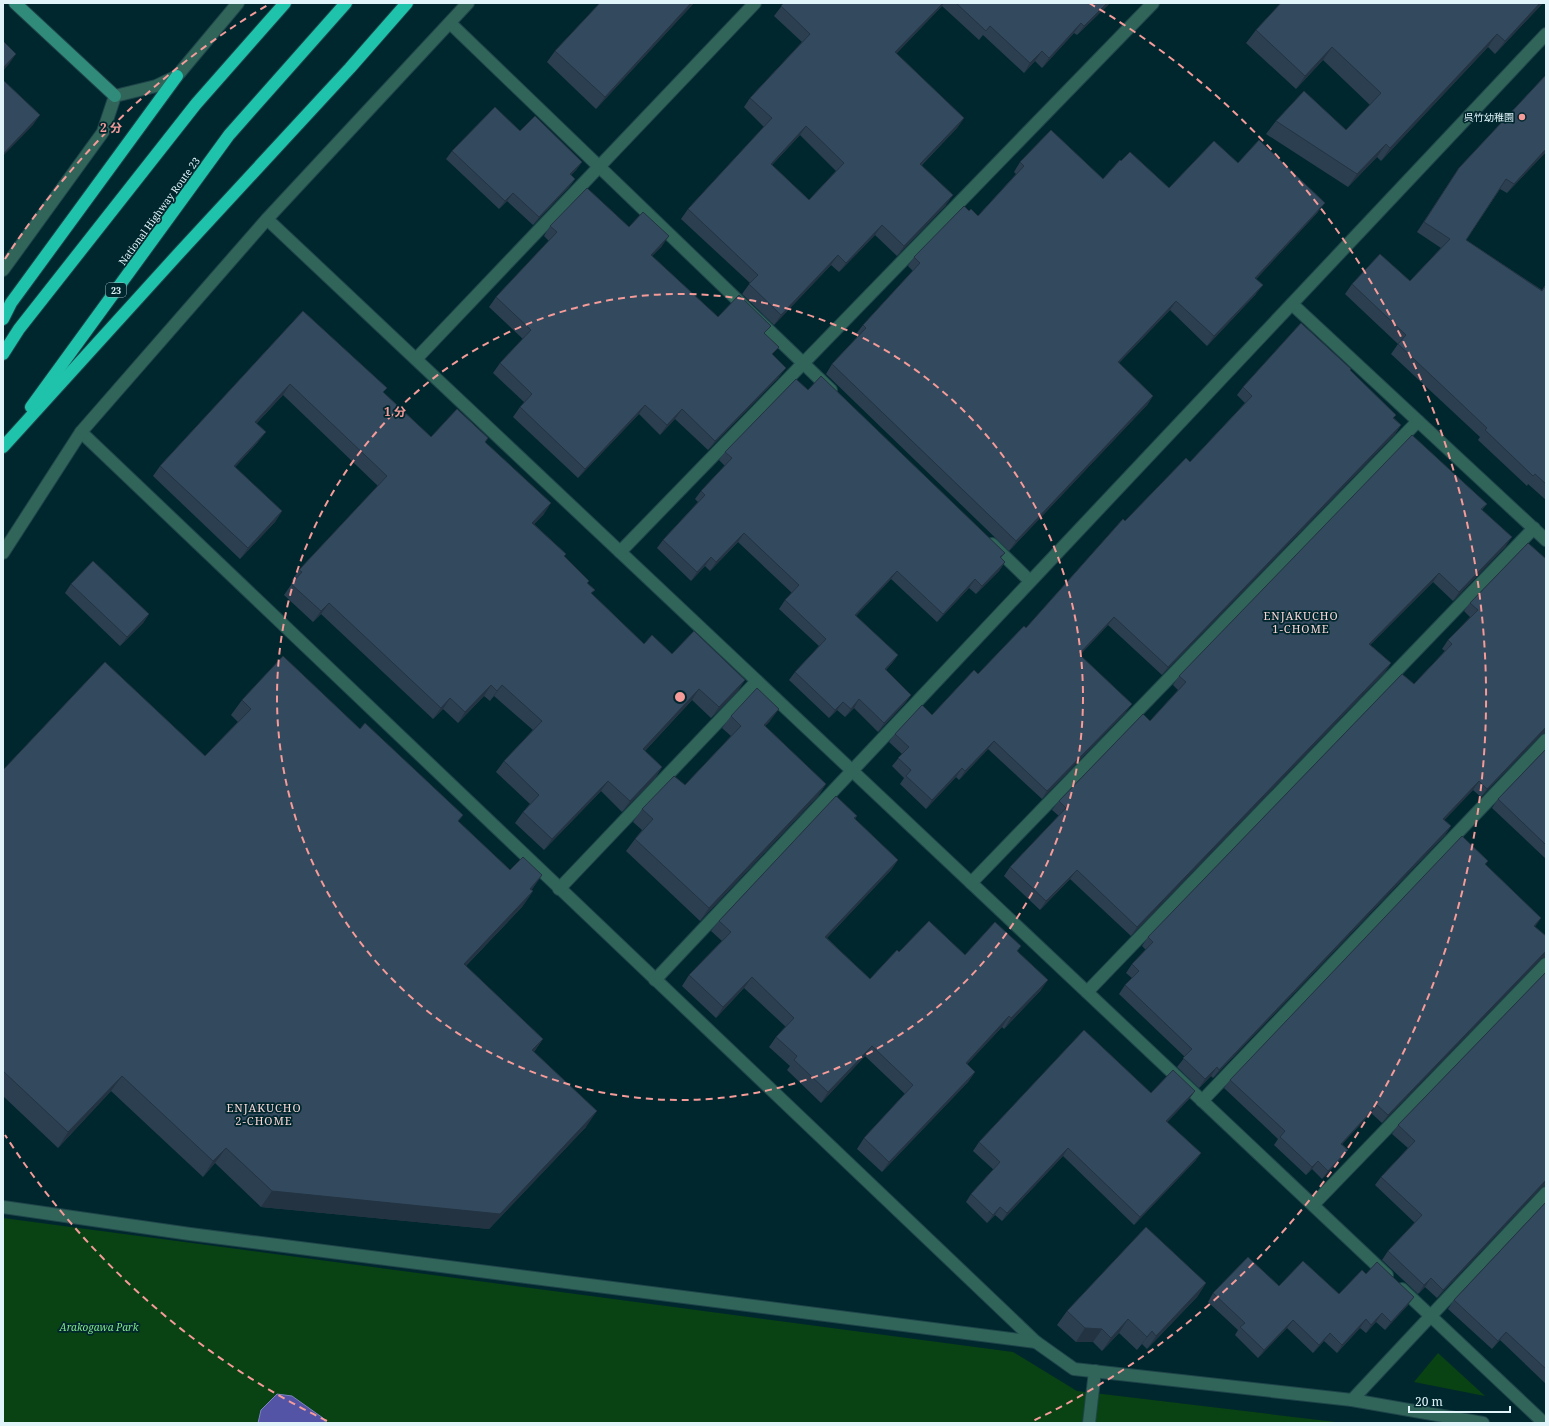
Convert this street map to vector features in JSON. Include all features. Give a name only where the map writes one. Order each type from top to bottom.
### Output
[{"type":"highway","points":[[3,354],[19,329],[196,104],[285,3]]},
{"type":"highway","name":"National Highway Route 23","points":[[3,444],[229,135],[346,3]]},
{"type":"highway","points":[[3,447],[350,68],[407,3]]},
{"type":"highway","points":[[3,319],[15,296],[177,76]]},
{"type":"street","points":[[15,3],[115,96]]},
{"type":"street","points":[[115,96],[156,86],[177,76],[238,3]]},
{"type":"street","points":[[3,554],[81,432],[267,219],[468,3]]},
{"type":"street","points":[[416,359],[755,3]]},
{"type":"street","points":[[620,552],[1154,3]]},
{"type":"street","points":[[450,23],[837,396]]},
{"type":"street","points":[[655,980],[1546,34]]},
{"type":"street","points":[[3,270],[103,132],[115,96]]},
{"type":"street","points":[[267,219],[1542,1420]]},
{"type":"street","points":[[1292,304],[1546,540]]},
{"type":"street","points":[[971,883],[1418,421]]},
{"type":"street","points":[[81,432],[1036,1342],[1074,1369],[1352,1400],[1482,1423]]},
{"type":"street","points":[[1087,992],[1534,528]]},
{"type":"street","points":[[985,537],[1030,581]]},
{"type":"street","points":[[559,889],[757,681]]},
{"type":"street","points":[[1202,1101],[1546,740]]},
{"type":"street","points":[[1313,1205],[1546,964]]},
{"type":"street","points":[[1352,1400],[1546,1193]]},
{"type":"street","points":[[3,1207],[190,1234],[1036,1342]]},
{"type":"street","points":[[1089,1423],[1095,1371]]},
{"type":"green space","name":"Arakogawa Park","points":[[3,1218],[1013,1352],[1077,1391],[1344,1423],[3,1423]]},
{"type":"green space","points":[[1438,1353],[1485,1396],[1414,1382]]},
{"type":"shaded area","points":[[277,1394],[292,1396],[323,1418],[326,1423],[258,1423],[261,1410]]},
{"type":"building","points":[[600,3],[691,3],[605,97],[555,51]]},
{"type":"building","points":[[784,3],[943,3],[895,52],[964,118],[920,164],[953,195],[904,246],[882,225],[846,263],[838,255],[781,315],[749,284],[758,275],[688,209],[772,118],[750,98],[810,34],[781,6]],"holes":[[[806,126],[844,163],[809,200],[771,164]]]},
{"type":"building","points":[[956,3],[1107,3],[1084,26],[1081,23],[1049,58],[1042,51],[1030,63],[990,26],[986,31]]},
{"type":"building","points":[[1281,3],[1540,3],[1505,41],[1497,34],[1390,148],[1386,144],[1357,174],[1276,121],[1304,91],[1346,130],[1381,93],[1332,47],[1305,76],[1256,30]]},
{"type":"building","points":[[3,41],[16,54],[3,68]]},
{"type":"building","points":[[1546,75],[1546,149],[1514,184],[1506,179],[1466,240],[1542,291],[1546,285],[1546,484],[1535,474],[1533,476],[1485,430],[1487,428],[1398,344],[1406,335],[1352,284],[1380,254],[1410,281],[1450,239],[1424,222],[1459,168]]},
{"type":"building","points":[[3,80],[40,115],[3,154]]},
{"type":"building","points":[[495,107],[520,131],[535,116],[582,162],[570,174],[575,179],[539,217],[513,193],[505,201],[452,151]]},
{"type":"building","points":[[1051,130],[1103,179],[1120,160],[1121,161],[1130,152],[1169,188],[1214,141],[1238,163],[1259,140],[1325,203],[1255,278],[1263,285],[1214,336],[1176,301],[1118,362],[1153,396],[1016,541],[832,364],[866,328],[863,325],[920,263],[914,257],[964,206],[969,211],[971,209],[978,216],[1024,166],[1020,162]]},
{"type":"building","points":[[587,188],[629,227],[643,212],[669,236],[651,255],[718,317],[739,295],[771,326],[764,333],[779,347],[772,354],[786,368],[715,441],[682,409],[667,425],[645,405],[585,469],[520,407],[532,394],[500,363],[531,330],[496,297],[557,232],[550,226]]},
{"type":"building","points":[[303,311],[387,388],[383,392],[431,437],[457,409],[488,438],[485,442],[551,503],[532,523],[566,554],[564,556],[589,581],[587,583],[595,590],[591,593],[644,644],[652,635],[672,654],[694,631],[745,680],[719,707],[699,689],[643,749],[662,767],[630,801],[608,781],[552,839],[523,812],[539,795],[504,761],[542,721],[502,685],[497,691],[491,685],[465,712],[450,698],[441,708],[329,603],[321,611],[291,584],[302,572],[299,570],[387,476],[290,384],[255,422],[266,432],[234,466],[282,511],[248,548],[160,466]]},
{"type":"building","points":[[1301,323],[1351,369],[1350,370],[1396,415],[1393,418],[1401,425],[1168,667],[1114,617],[1079,654],[1132,704],[1047,791],[994,741],[965,771],[962,768],[932,800],[906,776],[911,770],[898,758],[909,747],[895,734],[922,705],[932,715],[974,670],[978,674],[1024,626],[1026,628],[1123,519],[1125,521],[1186,458],[1190,462],[1252,396],[1243,387]]},
{"type":"building","points":[[821,376],[1005,553],[1000,557],[1005,562],[982,586],[975,579],[943,614],[897,571],[855,615],[898,655],[885,669],[911,695],[884,723],[859,699],[851,709],[843,702],[835,710],[795,672],[826,639],[785,600],[799,585],[744,533],[716,562],[711,557],[697,572],[663,540],[705,495],[701,491],[732,458],[725,452],[796,379],[808,390]]},
{"type":"building","points":[[1412,435],[1487,504],[1481,509],[1512,537],[1459,592],[1439,573],[1369,644],[1391,663],[1137,927],[1077,870],[1046,901],[1010,867],[1066,808],[1059,801],[1143,714],[1150,721],[1186,682],[1179,676]]},
{"type":"building","points":[[1528,543],[1546,559],[1546,727],[1487,789],[1479,781],[1443,819],[1451,826],[1219,1070],[1217,1067],[1205,1079],[1183,1058],[1192,1049],[1125,985],[1139,971],[1132,964],[1153,942],[1148,937],[1402,674],[1414,684],[1452,644],[1448,640],[1478,610],[1470,603]]},
{"type":"building","points":[[93,561],[149,614],[127,637],[71,584]]},
{"type":"building","points":[[283,656],[360,729],[365,723],[463,815],[458,821],[510,870],[523,857],[542,875],[530,889],[533,891],[464,964],[543,1039],[532,1050],[597,1111],[500,1214],[272,1191],[226,1148],[213,1161],[122,1076],[68,1132],[3,1071],[3,770],[105,662],[205,756],[251,709],[242,700]]},
{"type":"building","points":[[757,688],[779,709],[764,725],[826,784],[709,908],[635,839],[653,819],[642,809],[674,776],[685,785],[741,726],[731,716]]},
{"type":"building","points":[[1546,749],[1546,845],[1498,799]]},
{"type":"building","points":[[836,796],[857,816],[854,818],[898,860],[825,937],[870,979],[897,950],[899,952],[929,921],[965,955],[995,922],[1021,946],[1017,951],[1048,980],[1011,1018],[1009,1016],[966,1063],[975,1072],[889,1162],[864,1138],[913,1085],[872,1046],[828,1092],[794,1060],[797,1056],[776,1037],[794,1018],[752,977],[723,1007],[689,975],[731,932],[719,921]]},
{"type":"building","points":[[1462,836],[1488,861],[1485,864],[1541,918],[1534,926],[1546,936],[1546,951],[1388,1115],[1377,1105],[1341,1144],[1348,1150],[1328,1171],[1318,1161],[1312,1167],[1280,1137],[1285,1131],[1230,1080]]},
{"type":"building","points":[[1546,972],[1546,1180],[1443,1290],[1431,1278],[1424,1285],[1388,1251],[1422,1215],[1381,1177],[1415,1141],[1398,1125]]},
{"type":"building","points":[[1084,1030],[1151,1093],[1173,1070],[1195,1091],[1166,1121],[1201,1153],[1140,1217],[1068,1148],[1007,1213],[1000,1207],[993,1215],[971,1194],[1000,1162],[979,1142]]},
{"type":"building","points":[[1546,1202],[1546,1369],[1506,1332],[1498,1341],[1454,1300]]},
{"type":"building","points":[[1146,1227],[1206,1283],[1156,1336],[1152,1331],[1147,1337],[1128,1319],[1111,1338],[1102,1329],[1085,1328],[1067,1311]]},
{"type":"building","points":[[1248,1257],[1279,1286],[1303,1261],[1339,1294],[1362,1270],[1366,1274],[1377,1262],[1414,1297],[1391,1322],[1382,1313],[1371,1325],[1366,1319],[1342,1345],[1330,1333],[1319,1345],[1293,1320],[1264,1350],[1240,1327],[1245,1323],[1213,1293]]},
{"type":"place","name":"呉竹幼稚園","points":[[1522,117]]},
{"type":"district","name":"ENJAKUCHO 1-CHOME","points":[[1301,621]]},
{"type":"district","name":"ENJAKUCHO 2-CHOME","points":[[264,1113]]}]
